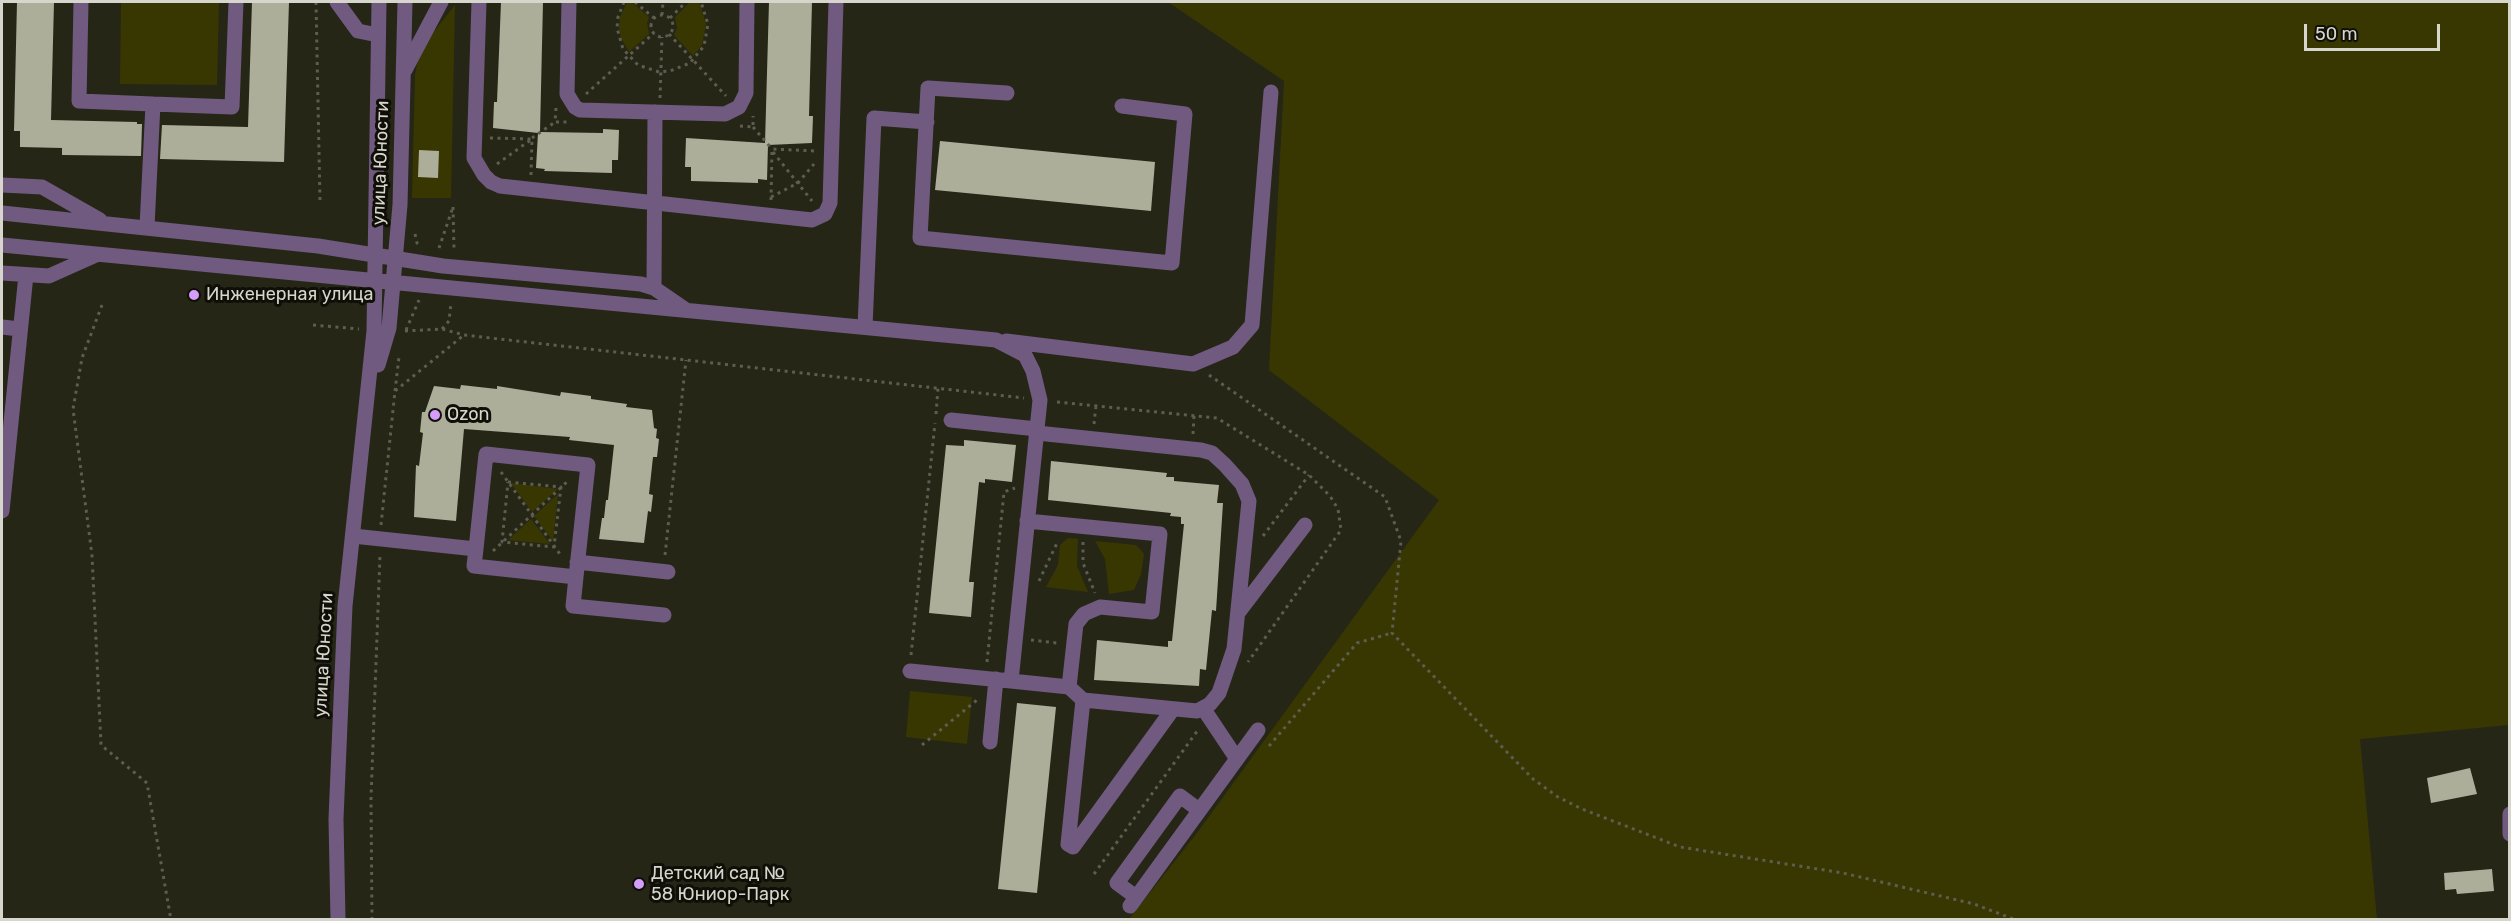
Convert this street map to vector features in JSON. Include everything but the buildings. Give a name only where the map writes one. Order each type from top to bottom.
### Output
[{"type":"street","points":[[81,2],[79,101],[232,107],[236,2]]},
{"type":"street","points":[[337,2],[358,31],[378,35]]},
{"type":"street","name":"улица Юности","points":[[379,2],[374,280],[394,333]]},
{"type":"street","name":"улица Юности","points":[[338,920],[336,807],[345,606],[368,394],[394,333],[393,282],[400,205],[405,2]]},
{"type":"street","points":[[403,72],[441,2]]},
{"type":"street","points":[[479,2],[474,158],[483,176],[500,186],[812,220],[824,215],[830,203],[836,2]]},
{"type":"street","points":[[569,2],[567,94],[573,105],[580,110],[725,114],[736,108],[746,93],[747,2]]},
{"type":"street","points":[[1007,93],[928,88],[920,238],[1172,263],[1185,114],[1122,106]]},
{"type":"street","points":[[2,245],[996,340],[1193,364],[1233,347],[1252,325],[1271,92]]},
{"type":"street","points":[[147,227],[153,104]]},
{"type":"street","points":[[654,288],[657,112]]},
{"type":"street","points":[[865,327],[874,118],[927,122]]},
{"type":"street","points":[[2,185],[42,187],[105,223]]},
{"type":"street","points":[[2,213],[318,246],[443,266],[641,284],[654,288],[688,312]]},
{"type":"street","points":[[2,273],[50,276],[99,254]]},
{"type":"street","points":[[2,511],[26,275]]},
{"type":"street","points":[[2,327],[19,328]]},
{"type":"street","points":[[990,742],[997,681],[1016,639],[1040,400],[1033,372],[1025,355],[996,340]]},
{"type":"street","points":[[910,671],[1069,687],[1083,700],[1197,711],[1219,693],[1234,649],[1249,501],[1242,484],[1212,453],[951,420]]},
{"type":"street","points":[[664,615],[573,606],[576,572],[586,465],[488,454],[476,549],[476,567],[576,572],[668,572]]},
{"type":"street","points":[[1028,521],[1160,534],[1152,612],[1100,607],[1091,609],[1076,624],[1069,687]]},
{"type":"street","points":[[1238,614],[1305,525]]},
{"type":"street","points":[[353,536],[476,549]]},
{"type":"street","points":[[1083,700],[1068,844],[1073,847],[1173,709]]},
{"type":"street","points":[[1203,708],[1237,759]]},
{"type":"street","points":[[1199,810],[1180,796],[1117,883],[1133,902],[1258,730]]},
{"type":"street","points":[[2510,814],[2510,834]]},
{"type":"path","points":[[316,2],[320,202]]},
{"type":"path","points":[[624,2],[618,17],[618,39],[628,56],[648,69],[661,72],[680,68],[693,60],[704,46],[708,35],[707,13],[701,2]]},
{"type":"path","points":[[635,2],[654,18]]},
{"type":"path","points":[[662,15],[663,2]]},
{"type":"path","points":[[670,18],[686,2]]},
{"type":"path","points":[[654,18],[662,15],[670,18]]},
{"type":"path","points":[[654,18],[651,28],[654,33],[662,37],[669,34],[673,28],[670,18]]},
{"type":"path","points":[[478,167],[493,167],[555,122],[654,33]]},
{"type":"path","points":[[669,34],[753,127],[824,215]]},
{"type":"path","points":[[657,112],[662,37]]},
{"type":"path","points":[[483,137],[532,139]]},
{"type":"path","points":[[531,180],[532,139]]},
{"type":"path","points":[[771,197],[798,183],[821,151],[772,150]]},
{"type":"path","points":[[771,206],[772,150]]},
{"type":"path","points":[[433,247],[441,249],[453,207],[453,249],[465,250]]},
{"type":"path","points":[[415,225],[417,243],[422,246]]},
{"type":"path","points":[[394,333],[419,299]]},
{"type":"path","points":[[442,328],[449,321],[452,301]]},
{"type":"path","points":[[102,305],[82,358],[73,409],[92,555],[101,745],[147,783],[171,920]]},
{"type":"path","points":[[313,325],[394,333],[442,328],[464,335],[1040,400]]},
{"type":"path","points":[[395,391],[464,335]]},
{"type":"path","points":[[381,528],[400,351]]},
{"type":"path","points":[[1193,364],[1385,497],[1401,541],[1392,633],[1533,779],[1582,809],[1680,847],[1843,873],[1974,904],[2016,920]]},
{"type":"path","points":[[910,671],[938,388]]},
{"type":"path","points":[[488,454],[554,546],[576,572]]},
{"type":"path","points":[[476,567],[586,465]]},
{"type":"path","points":[[1243,563],[1309,475]]},
{"type":"path","points":[[508,482],[561,489]]},
{"type":"path","points":[[503,542],[508,482]]},
{"type":"path","points":[[554,546],[561,489]]},
{"type":"path","points":[[922,745],[997,681],[1004,492]]},
{"type":"path","points":[[1034,589],[1066,525]]},
{"type":"path","points":[[1086,527],[1083,563],[1096,594]]},
{"type":"path","points":[[503,542],[554,546]]},
{"type":"path","points":[[372,920],[371,798],[380,551]]},
{"type":"path","points":[[1263,754],[1357,643],[1392,633]]},
{"type":"path","points":[[1016,639],[1074,645]]},
{"type":"shaded area","points":[[121,2],[219,2],[217,85],[120,84]]},
{"type":"shaded area","points":[[627,2],[632,2],[649,17],[647,23],[649,34],[629,52],[621,38],[619,28],[620,17]]},
{"type":"shaded area","points":[[690,2],[700,4],[706,24],[702,45],[693,56],[674,35],[677,28],[675,17]]},
{"type":"shaded area","points":[[1168,2],[2509,2],[2509,725],[2360,739],[2377,919],[1129,919],[1197,833],[1439,500],[1269,370],[1284,81]]},
{"type":"shaded area","points":[[455,5],[451,198],[412,198],[415,75],[420,49]]},
{"type":"shaded area","points":[[511,483],[558,489],[532,512]]},
{"type":"shaded area","points":[[558,494],[553,541],[534,516]]},
{"type":"shaded area","points":[[531,519],[550,544],[508,540]]},
{"type":"shaded area","points":[[1068,538],[1078,539],[1077,566],[1088,592],[1046,587],[1058,565],[1060,545]]},
{"type":"shaded area","points":[[1095,541],[1136,545],[1141,550],[1144,554],[1141,574],[1134,590],[1109,594],[1105,559]]},
{"type":"shaded area","points":[[910,691],[972,697],[967,744],[906,737]]},
{"type":"place","name":"Инженерная улица","points":[[194,295]]},
{"type":"place","name":"Ozon","points":[[435,415]]},
{"type":"place","name":"Детский сад № 58 Юниор-Парк","points":[[639,884]]}]
